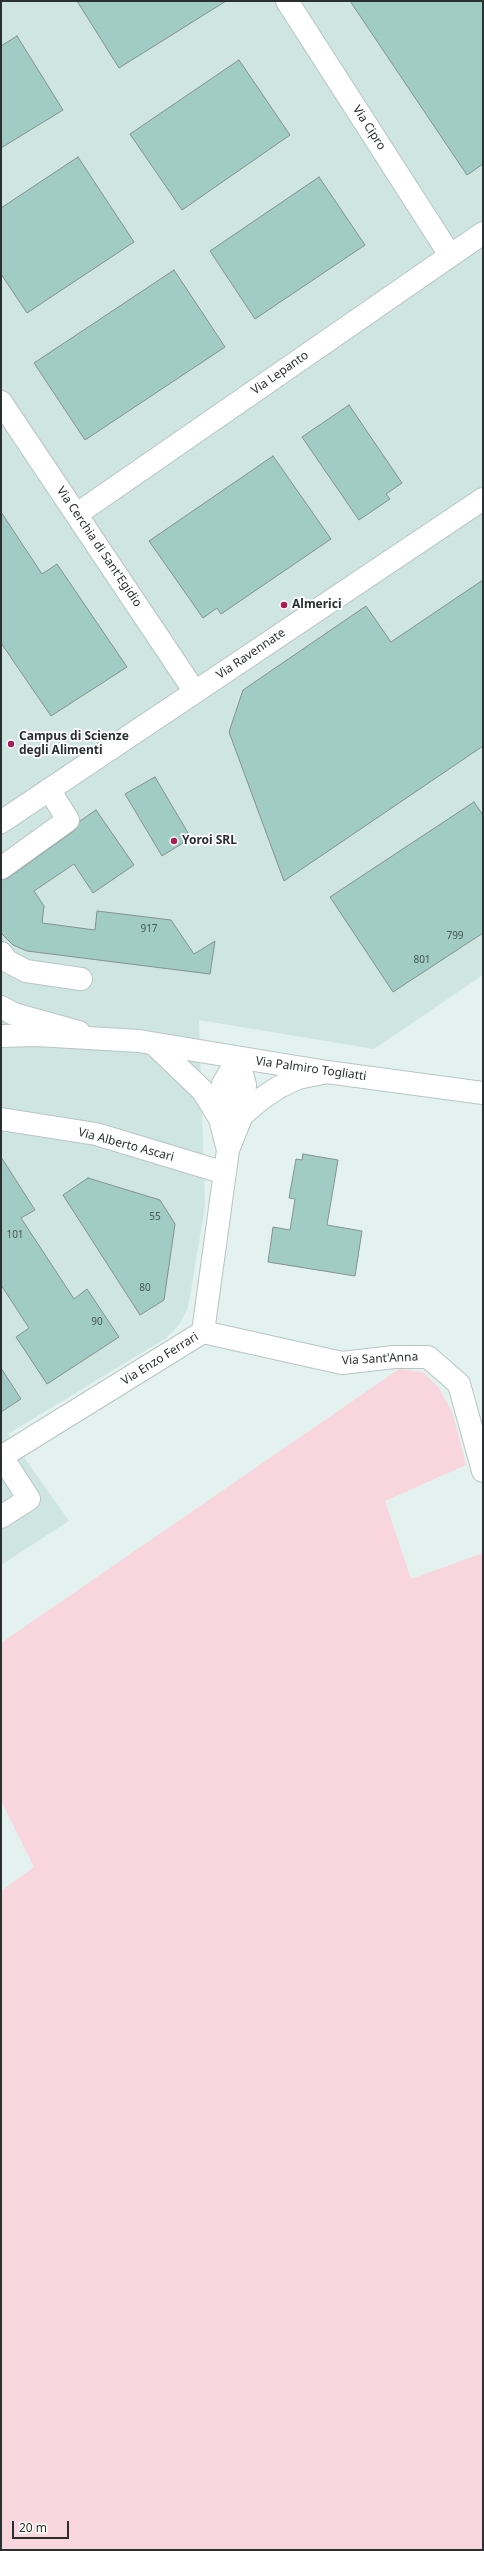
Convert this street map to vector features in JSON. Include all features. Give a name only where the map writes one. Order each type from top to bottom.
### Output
[{"type":"street","name":"Via Cipro","points":[[287,1],[450,255]]},
{"type":"street","name":"Via Lepanto","points":[[77,514],[483,233]]},
{"type":"street","name":"Via Cerchia di Sant'Egidio","points":[[1,402],[195,692]]},
{"type":"street","name":"Via Ravennate","points":[[1,822],[50,791],[483,499]]},
{"type":"street","points":[[1,868],[68,820],[50,791]]},
{"type":"street","name":"Via Ravennate","points":[[1,829],[21,810]]},
{"type":"street","points":[[1,953],[7,961],[26,971],[81,979]]},
{"type":"street","name":"Via Palmiro Togliatti","points":[[8,1010],[73,1031],[327,1072],[483,1093]]},
{"type":"street","name":"Via Palmiro Togliatti","points":[[1,1036],[37,1035],[147,1043]]},
{"type":"street","name":"Via Enzo Ferrari","points":[[147,1043],[203,1091],[220,1119],[228,1150]]},
{"type":"street","name":"Via Enzo Ferrari","points":[[220,1119],[223,1084],[238,1058]]},
{"type":"street","name":"Via Enzo Ferrari","points":[[2,1457],[203,1332],[228,1150],[242,1114],[245,1085],[238,1058]]},
{"type":"street","name":"Via Enzo Ferrari","points":[[242,1114],[261,1098],[279,1087],[298,1078],[327,1072]]},
{"type":"street","name":"Via Alberto Ascari","points":[[1,1119],[96,1134],[225,1173]]},
{"type":"street","name":"Via Sant'Anna","points":[[203,1332],[342,1363],[394,1357],[428,1357],[459,1384],[483,1471]]},
{"type":"street","points":[[1,1517],[29,1499],[2,1457]]},
{"type":"shaded area","points":[[1,1],[483,1],[483,975],[374,1049],[199,1020],[205,1206],[188,1308],[179,1325],[166,1338],[8,1434],[69,1521],[1,1565]]},
{"type":"shaded area","points":[[399,1369],[423,1372],[439,1388],[453,1414],[466,1465],[385,1501],[411,1579],[483,1553],[483,2550],[1,2550],[1,1891],[34,1867],[1,1801],[1,1643]]},
{"type":"building","points":[[77,1],[226,1],[119,68]]},
{"type":"building","points":[[350,1],[483,1],[483,164],[467,175]]},
{"type":"building","points":[[17,36],[63,110],[1,148],[1,46]]},
{"type":"building","points":[[239,60],[290,135],[182,210],[130,134]]},
{"type":"building","points":[[78,157],[134,242],[27,313],[1,274],[1,208]]},
{"type":"building","points":[[319,177],[365,245],[255,319],[210,251]]},
{"type":"building","points":[[174,270],[225,347],[85,440],[34,363]]},
{"type":"building","points":[[349,405],[402,483],[386,494],[390,499],[359,520],[302,437]]},
{"type":"building","points":[[273,456],[331,539],[221,614],[217,608],[203,618],[149,541]]},
{"type":"building","points":[[1,512],[42,574],[57,564],[127,667],[51,716],[1,643]]},
{"type":"building","points":[[483,580],[483,746],[284,881],[229,732],[243,690],[366,606],[391,642]]},
{"type":"building","points":[[155,777],[191,838],[162,856],[125,794]]},
{"type":"building","points":[[474,802],[483,815],[483,933],[393,992],[330,897]]},
{"type":"building","points":[[96,810],[134,865],[93,893],[74,864],[34,891],[44,906],[42,923],[95,930],[97,911],[171,920],[194,954],[215,941],[210,974],[27,951],[13,945],[1,933],[1,880],[8,878],[75,830],[80,821]]},
{"type":"building","points":[[303,1154],[338,1160],[327,1225],[362,1231],[355,1276],[268,1262],[273,1227],[290,1230],[295,1199],[289,1198],[296,1159],[302,1160]]},
{"type":"building","points":[[1,1157],[35,1210],[21,1218],[74,1299],[87,1289],[119,1337],[47,1384],[16,1337],[29,1328],[1,1285]]},
{"type":"building","points":[[88,1178],[160,1200],[175,1224],[164,1300],[140,1315],[63,1195]]},
{"type":"building","points":[[1,1368],[21,1399],[1,1412]]},
{"type":"place","name":"Almerici","points":[[284,605]]},
{"type":"place","name":"Campus di Scienze degli Alimenti","points":[[11,744]]},
{"type":"place","name":"Yoroi SRL","points":[[174,841]]}]
